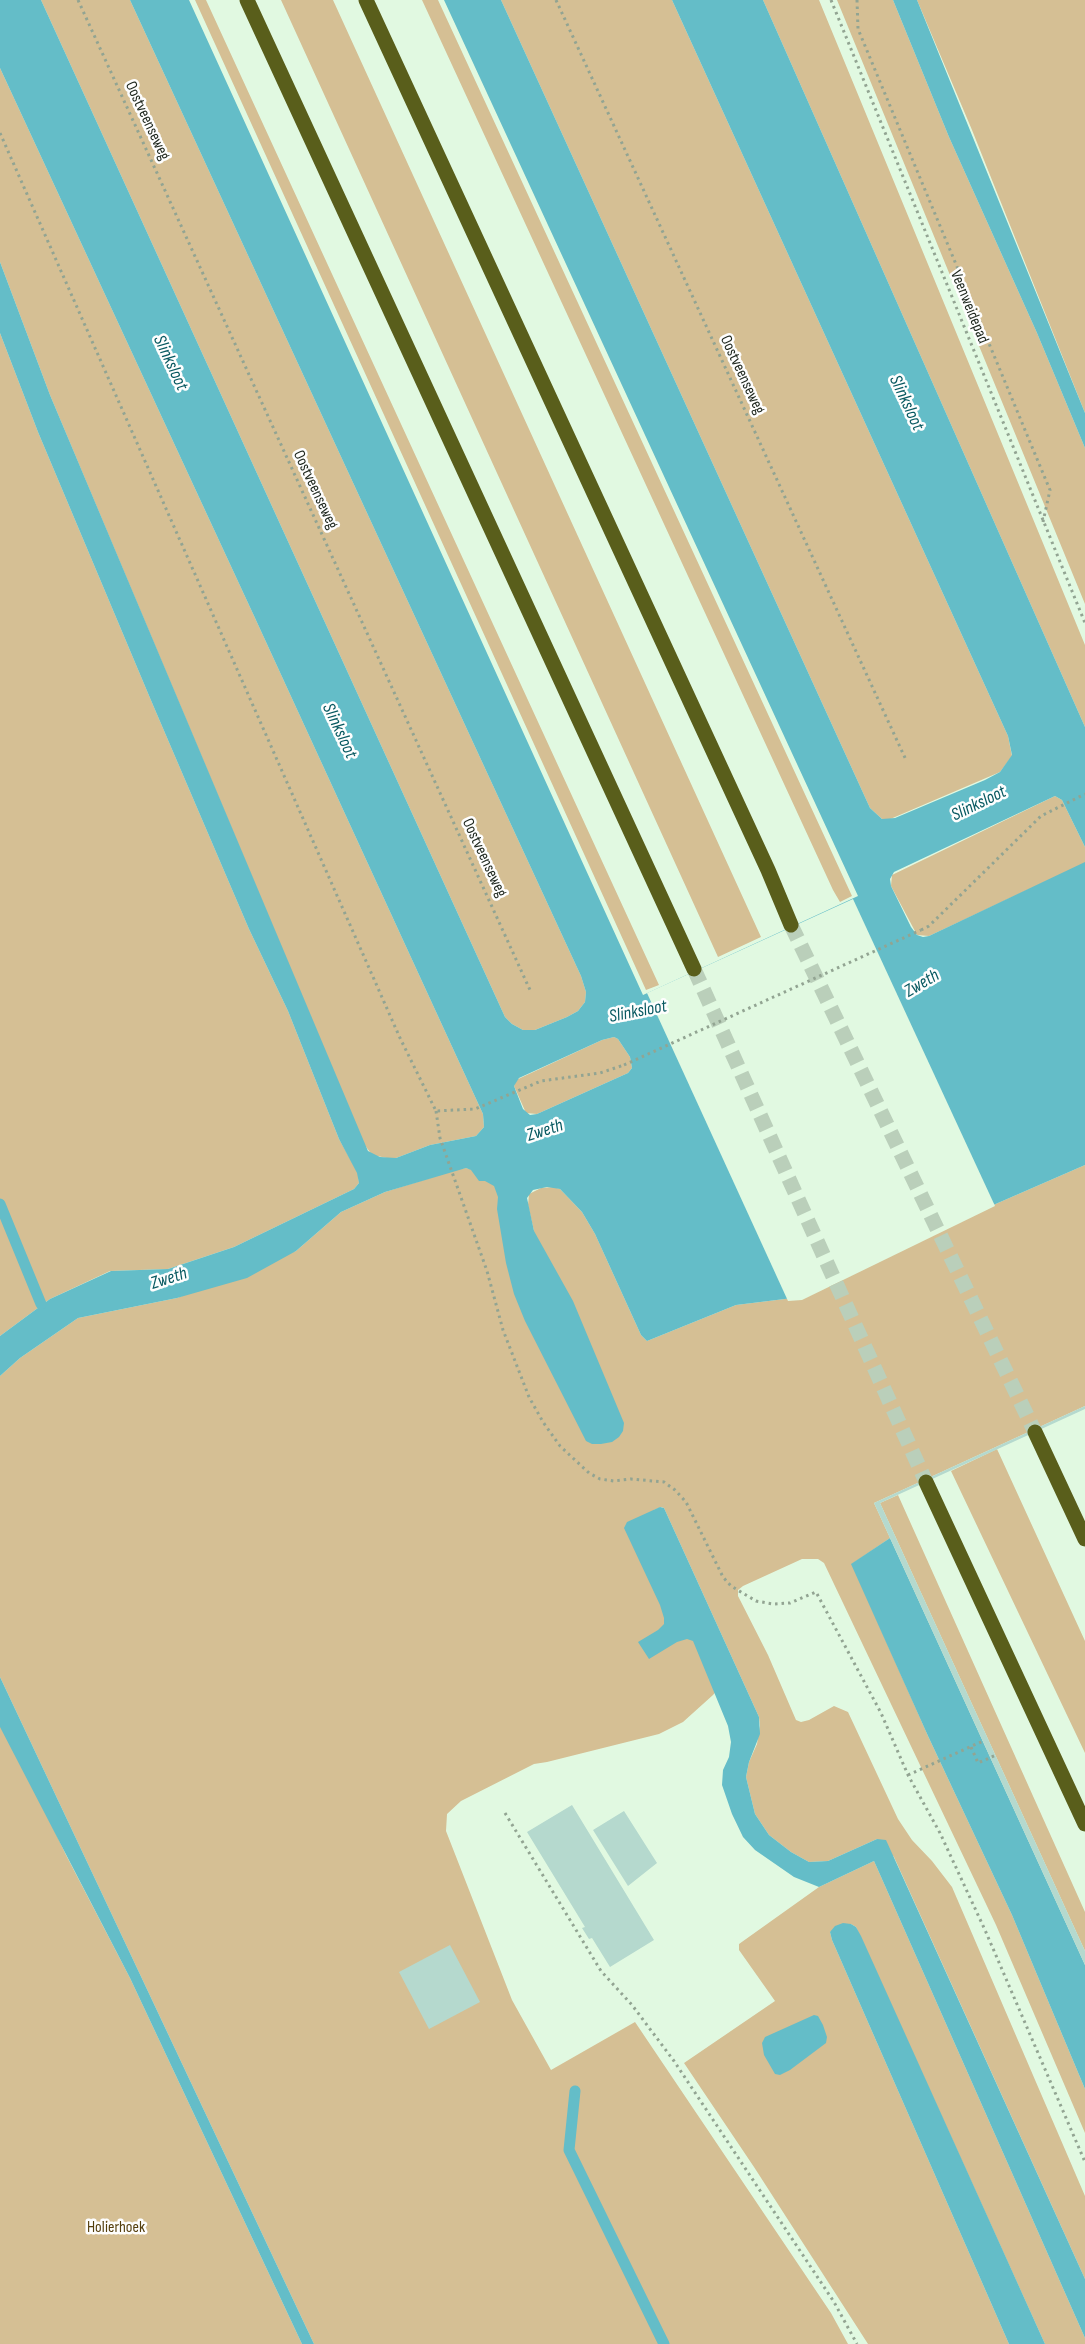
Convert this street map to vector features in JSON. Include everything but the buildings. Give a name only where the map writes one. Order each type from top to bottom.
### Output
[{"type":"highway","points":[[247,0],[694,969]]},
{"type":"highway","points":[[366,0],[764,861],[791,925]]},
{"type":"highway","points":[[1035,1432],[1085,1538]]},
{"type":"highway","points":[[926,1482],[1085,1824]]},
{"type":"path","name":"Oostveenseweg","points":[[78,0],[530,990]]},
{"type":"path","name":"Oostveenseweg","points":[[556,0],[906,760]]},
{"type":"path","name":"Veenweidepad","points":[[831,0],[1085,624]]},
{"type":"path","points":[[857,0],[858,29],[1050,490],[1043,523]]},
{"type":"path","points":[[0,133],[396,1029],[436,1110],[440,1138],[463,1198],[487,1271],[503,1330],[534,1406],[560,1446],[589,1473],[600,1479],[614,1481],[649,1480],[664,1482],[675,1490],[686,1502],[723,1577],[731,1586],[756,1601],[773,1604],[790,1603],[816,1592],[881,1713],[908,1775],[940,1833],[985,1930],[1085,2162]]},
{"type":"path","points":[[436,1110],[475,1109],[541,1081],[600,1073],[624,1065],[921,930],[929,926],[1031,824],[1052,810],[1085,794]]},
{"type":"path","points":[[908,1775],[983,1741]]},
{"type":"path","points":[[971,1747],[978,1763],[996,1755]]},
{"type":"path","points":[[505,1813],[601,1971],[632,2005],[674,2061],[834,2302],[857,2344]]},
{"type":"green space","points":[[41,0],[130,0],[581,976],[586,992],[585,1002],[578,1011],[567,1017],[535,1030],[523,1030],[512,1024],[505,1017]]},
{"type":"green space","points":[[195,0],[206,0],[659,985],[646,990]]},
{"type":"green space","points":[[281,0],[333,0],[761,937],[718,957]]},
{"type":"green space","points":[[422,0],[438,0],[852,896],[840,902],[833,890]]},
{"type":"green space","points":[[501,0],[672,0],[1008,736],[1012,756],[1000,772],[888,820],[882,819],[870,808]]},
{"type":"green space","points":[[763,0],[819,0],[1085,645],[1085,727]]},
{"type":"green space","points":[[837,0],[893,0],[949,137],[1037,333],[1085,448],[1085,604]]},
{"type":"green space","points":[[917,0],[1085,0],[1085,413],[972,130]]},
{"type":"green space","points":[[0,68],[483,1114],[484,1127],[476,1136],[430,1145],[396,1158],[372,1155],[364,1144],[50,395],[0,262]]},
{"type":"green space","points":[[0,333],[38,432],[150,698],[249,929],[288,1011],[339,1139],[358,1173],[359,1183],[354,1189],[234,1247],[168,1269],[110,1271],[50,1299],[0,1336]]},
{"type":"green space","points":[[1055,796],[1062,800],[1085,847],[1085,863],[929,936],[917,935],[891,886],[892,875]]},
{"type":"green space","points":[[614,1037],[618,1039],[630,1057],[632,1068],[628,1073],[537,1114],[526,1113],[514,1086],[516,1080],[602,1040]]},
{"type":"green space","points":[[1085,1165],[1085,1406],[874,1503],[890,1538],[852,1564],[928,1736],[1012,1915],[1085,2089],[1085,2133],[996,1925],[824,1563],[818,1559],[802,1559],[743,1586],[738,1590],[738,1596],[768,1655],[796,1720],[801,1722],[809,1720],[834,1706],[848,1712],[898,1819],[912,1840],[932,1861],[952,1887],[1085,2196],[1085,2279],[894,1857],[877,1839],[828,1861],[809,1862],[791,1852],[769,1835],[755,1814],[746,1777],[749,1762],[757,1744],[760,1726],[759,1717],[664,1508],[661,1507],[654,1510],[730,1675],[713,1695],[683,1722],[659,1734],[534,1764],[461,1801],[447,1814],[446,1831],[512,2000],[551,2070],[635,2022],[831,2313],[848,2344],[314,2344],[0,1677],[0,1376],[20,1358],[78,1318],[177,1298],[296,1251],[341,1212],[385,1192],[459,1169],[466,1168],[497,1176],[534,1231],[528,1205],[529,1194],[541,1188],[553,1187],[560,1189],[582,1212],[595,1234],[641,1335],[647,1341],[736,1305],[801,1297],[991,1206]]},
{"type":"green space","points":[[997,1449],[1085,1641],[1085,1753],[951,1471]]},
{"type":"green space","points":[[898,1495],[1085,1912],[1085,1951],[880,1503]]},
{"type":"green space","name":"Holierhoek","points":[[0,1716],[66,1855],[130,1978],[302,2344],[0,2344]]},
{"type":"green space","points":[[874,1861],[1085,2338],[1085,2344],[1045,2344],[856,1927],[851,1924],[830,1932],[832,1940],[1009,2344],[868,2344],[754,2167],[684,2063],[775,2001],[739,1950],[739,1944],[819,1887]]},
{"type":"water","points":[[0,0],[41,0],[505,1017],[512,1024],[523,1030],[535,1030],[578,1011],[585,1002],[586,992],[581,976],[130,0],[189,0],[643,995],[858,896],[444,0],[501,0],[870,808],[882,819],[895,818],[1000,772],[1012,755],[1008,736],[672,0],[763,0],[1085,727],[1085,847],[1062,800],[1055,796],[894,872],[890,879],[891,886],[911,927],[917,935],[923,937],[929,936],[1085,862],[1085,1165],[991,1206],[801,1297],[736,1305],[647,1341],[641,1335],[595,1234],[582,1212],[560,1189],[547,1187],[533,1190],[527,1198],[534,1231],[573,1301],[624,1423],[623,1431],[612,1442],[592,1444],[586,1441],[525,1321],[514,1294],[506,1263],[497,1209],[498,1197],[494,1186],[485,1181],[479,1181],[471,1170],[466,1168],[385,1192],[341,1212],[296,1251],[247,1278],[177,1298],[78,1318],[20,1358],[0,1376],[0,1336],[50,1299],[111,1271],[168,1269],[234,1247],[354,1189],[359,1183],[357,1173],[339,1139],[288,1011],[249,929],[38,432],[0,333],[0,262],[50,395],[368,1151],[380,1157],[396,1158],[430,1145],[476,1136],[484,1127],[483,1114],[0,68]],"holes":[[[614,1037],[618,1039],[630,1057],[632,1068],[628,1073],[537,1114],[530,1115],[523,1109],[514,1086],[519,1078],[602,1040]]]},
{"type":"water","points":[[893,0],[917,0],[1085,413],[1085,448],[1037,333],[949,137]]},
{"type":"water","points":[[660,1507],[664,1508],[759,1717],[760,1734],[749,1762],[746,1777],[755,1814],[769,1835],[791,1852],[809,1862],[828,1861],[877,1839],[886,1840],[1085,2279],[1085,2338],[874,1861],[819,1887],[794,1877],[755,1850],[743,1837],[732,1814],[722,1785],[723,1770],[729,1757],[731,1742],[728,1726],[693,1641],[687,1639],[677,1642],[649,1659],[638,1642],[658,1630],[664,1624],[664,1618],[660,1605],[624,1528],[627,1522]]},
{"type":"water","points":[[890,1538],[1085,1965],[1085,2089],[1012,1915],[928,1736],[851,1564]]},
{"type":"water","points":[[0,1677],[314,2344],[302,2344],[130,1978],[0,1727]]},
{"type":"water","points":[[843,1923],[856,1927],[861,1936],[1045,2344],[1009,2344],[832,1940],[830,1932],[835,1926]]},
{"type":"water","points":[[814,2015],[818,2016],[823,2025],[827,2037],[826,2043],[790,2070],[780,2075],[775,2074],[764,2055],[762,2043],[765,2037]]},
{"type":"pier","points":[[853,899],[995,1206],[802,1300],[788,1301],[647,993]]},
{"type":"waterway","points":[[0,1204],[41,1304]]},
{"type":"waterway","points":[[575,2091],[569,2150],[664,2344]]},
{"type":"tunnel","points":[[791,925],[1035,1432]]},
{"type":"tunnel","points":[[694,969],[926,1482]]},
{"type":"water label","name":"Slinksloot","points":[[170,363]]},
{"type":"water label","name":"Slinksloot","points":[[906,403]]},
{"type":"water label","name":"Slinksloot","points":[[339,731]]},
{"type":"water label","name":"Slinksloot","points":[[979,804]]},
{"type":"water label","name":"Zweth","points":[[922,984]]},
{"type":"water label","name":"Slinksloot","points":[[638,1012]]},
{"type":"water label","name":"Zweth","points":[[545,1131]]},
{"type":"water label","name":"Zweth","points":[[169,1279]]}]
